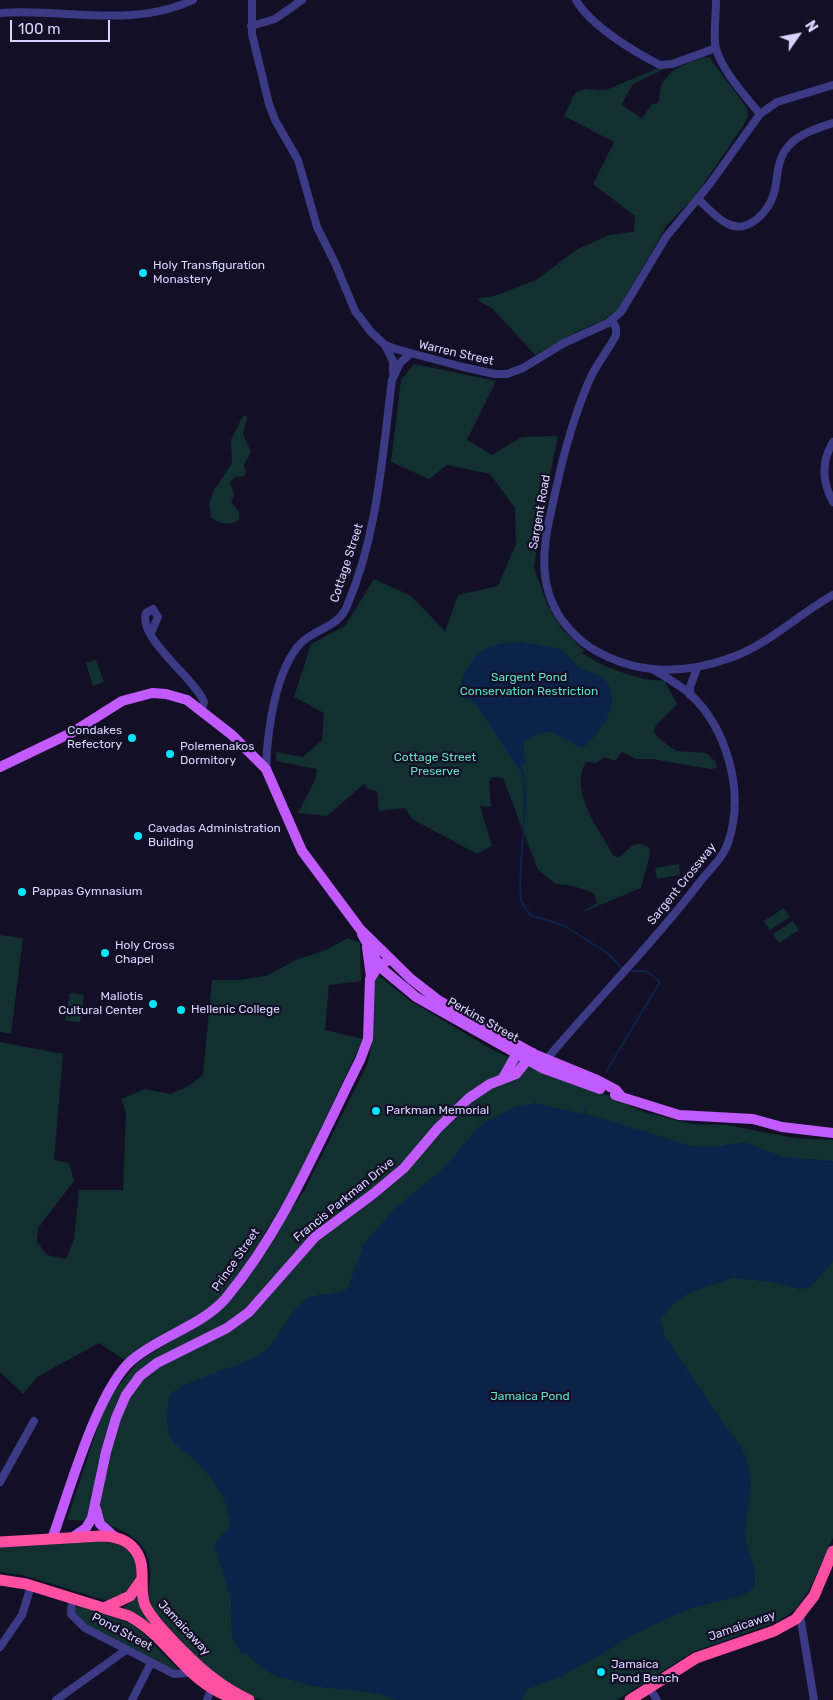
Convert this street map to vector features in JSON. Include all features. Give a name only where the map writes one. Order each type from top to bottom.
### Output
[{"type":"highway","points":[[3,1543],[73,1537],[116,1538]]},
{"type":"highway","name":"Jamaicaway","points":[[116,1538],[129,1544],[137,1552],[141,1562],[143,1600],[153,1618],[209,1675],[249,1700]]},
{"type":"highway","name":"Jamaicaway","points":[[630,1700],[679,1667],[703,1654],[774,1631],[800,1614],[815,1593],[833,1551]]},
{"type":"highway","points":[[104,1608],[130,1596],[142,1579]]},
{"type":"highway","points":[[2,1580],[31,1586],[72,1600],[127,1615],[142,1624],[190,1673],[211,1689],[240,1700]]},
{"type":"main road","points":[[0,767],[73,732],[113,706],[135,696],[152,693],[172,695],[187,700],[202,709],[232,735],[266,769]]},
{"type":"main road","name":"Cottage Street","points":[[266,769],[302,851],[330,888]]},
{"type":"main road","name":"Perkins Street","points":[[330,888],[360,929],[390,959],[434,997],[519,1050]]},
{"type":"main road","name":"Perkins Street","points":[[360,929],[367,946],[380,967],[416,997],[531,1056],[552,1072],[584,1082],[613,1095],[679,1115],[753,1118],[782,1128],[833,1133]]},
{"type":"main road","name":"Prince Street","points":[[52,1538],[99,1410],[120,1371],[152,1345],[218,1306],[245,1272],[301,1183],[360,1060],[368,1039],[368,986],[371,977],[368,970],[367,946]]},
{"type":"main road","points":[[371,977],[390,959]]},
{"type":"main road","name":"Francis Parkman Drive","points":[[503,1078],[519,1050]]},
{"type":"main road","name":"Perkins Street","points":[[531,1056],[595,1079],[616,1090],[621,1096]]},
{"type":"main road","name":"Francis Parkman Drive","points":[[73,1537],[89,1525],[96,1506],[112,1430],[126,1395],[140,1376],[157,1363],[227,1328],[249,1312],[315,1237],[397,1174],[469,1098],[503,1078],[516,1074],[531,1056]]},
{"type":"main road","points":[[96,1506],[99,1522],[116,1538]]},
{"type":"street","points":[[0,14],[133,16],[194,0]]},
{"type":"street","name":"Warren Street","points":[[252,0],[251,26],[272,112],[298,160],[317,227],[335,262],[352,307],[366,327],[385,345],[410,354],[495,374],[510,373],[523,368],[564,343],[612,321],[624,308],[660,245],[698,199],[760,114],[777,102],[833,85]]},
{"type":"street","points":[[251,26],[275,19],[302,0]]},
{"type":"street","points":[[576,0],[584,12],[597,23],[660,65],[672,64],[716,48]]},
{"type":"street","points":[[716,0],[716,48],[723,64],[760,114]]},
{"type":"street","points":[[698,199],[729,224],[741,225],[754,221],[763,214],[769,205],[774,191],[779,164],[787,148],[804,134],[833,123]]},
{"type":"street","name":"Sargent Road","points":[[612,321],[616,328],[616,335],[589,380],[568,439],[546,530],[544,573],[547,590],[557,611],[579,639],[609,658],[654,670],[697,668],[748,650],[833,595]]},
{"type":"street","name":"Cottage Street","points":[[266,769],[270,723],[287,665],[301,643],[340,618],[357,581],[376,511],[392,380],[392,361],[385,345]]},
{"type":"street","name":"Cottage Street","points":[[392,380],[400,363],[410,354]]},
{"type":"street","points":[[833,442],[824,469],[825,481],[833,502]]},
{"type":"street","points":[[151,633],[166,658],[197,689],[204,702],[202,709]]},
{"type":"street","points":[[690,695],[690,687],[697,668]]},
{"type":"street","name":"Sargent Crossway","points":[[546,1060],[686,900],[718,860],[728,844],[734,806],[734,784],[727,756],[711,722],[690,695],[654,670]]},
{"type":"street","points":[[0,1482],[34,1421]]},
{"type":"street","points":[[0,1647],[22,1615],[31,1586]]},
{"type":"street","name":"Pond Street","points":[[72,1600],[70,1612],[78,1623],[174,1674],[190,1673]]},
{"type":"street","points":[[800,1614],[814,1700]]},
{"type":"street","points":[[56,1700],[126,1650]]},
{"type":"street","points":[[132,1700],[151,1663]]},
{"type":"street","points":[[649,1688],[657,1700]]},
{"type":"street","points":[[207,1700],[211,1689]]},
{"type":"green space","points":[[704,57],[710,58],[747,108],[748,117],[743,126],[696,195],[667,225],[618,310],[604,320],[576,332],[535,355],[493,309],[476,299],[494,296],[536,280],[576,250],[609,235],[634,232],[635,216],[593,184],[614,142],[564,116],[575,93],[584,89],[606,90],[661,67],[666,68],[633,84],[621,105],[642,118],[652,104],[658,103],[661,86],[670,73],[680,66]]},
{"type":"green space","points":[[414,364],[496,381],[467,440],[492,455],[522,437],[558,436],[539,528],[534,568],[547,604],[562,629],[584,650],[582,653],[589,658],[634,676],[664,680],[677,704],[656,725],[654,731],[657,737],[676,751],[706,753],[716,762],[717,768],[711,769],[652,759],[636,759],[622,752],[615,761],[605,757],[596,763],[586,762],[581,773],[583,798],[613,855],[619,858],[636,844],[649,848],[650,854],[641,888],[581,913],[597,903],[594,893],[573,886],[556,884],[538,870],[503,778],[492,777],[489,782],[491,807],[480,806],[492,846],[477,854],[412,819],[405,808],[379,811],[377,791],[368,789],[364,784],[327,816],[298,813],[315,780],[317,769],[276,761],[276,752],[303,757],[322,740],[324,713],[294,697],[311,644],[345,626],[374,579],[411,596],[445,631],[458,595],[498,586],[516,544],[515,508],[490,474],[447,465],[429,479],[391,462],[401,380]]},
{"type":"green space","points":[[243,416],[247,418],[243,434],[251,452],[244,465],[246,473],[244,476],[235,477],[230,482],[234,495],[231,502],[239,511],[239,519],[225,524],[211,517],[209,504],[214,490],[232,463],[231,440]]},
{"type":"green space","points":[[96,660],[104,682],[93,686],[86,663]]},
{"type":"green space","points":[[679,864],[680,875],[657,879],[655,868]]},
{"type":"green space","points":[[784,908],[790,917],[770,930],[764,921]]},
{"type":"green space","points":[[793,921],[799,930],[779,943],[773,934]]},
{"type":"green space","points":[[0,935],[23,938],[11,1034],[0,1032]]},
{"type":"green space","points":[[348,938],[360,943],[361,981],[329,985],[325,1030],[363,1039],[294,1185],[238,1277],[212,1306],[126,1361],[99,1343],[37,1377],[23,1394],[0,1372],[0,1042],[63,1054],[54,1160],[69,1163],[74,1181],[38,1228],[37,1242],[47,1255],[66,1259],[74,1240],[79,1190],[123,1190],[126,1112],[121,1099],[145,1089],[171,1094],[190,1085],[203,1075],[212,980],[237,980],[266,976],[296,960],[326,950]]},
{"type":"green space","name":"Jamaica Pond","points":[[378,975],[409,1000],[491,1049],[542,1072],[588,1086],[644,1112],[692,1124],[727,1125],[794,1138],[833,1140],[833,1538],[809,1590],[796,1609],[777,1622],[693,1652],[617,1700],[263,1700],[250,1696],[237,1691],[215,1674],[155,1612],[149,1600],[150,1568],[147,1555],[140,1544],[119,1529],[93,1522],[67,1520],[102,1414],[115,1390],[137,1363],[228,1303],[305,1189],[367,1065],[373,1033],[375,978]]},
{"type":"green space","points":[[70,993],[84,995],[80,1022],[65,1021]]},
{"type":"green space","points":[[108,1541],[124,1547],[130,1552],[137,1567],[137,1575],[135,1583],[128,1593],[108,1601],[22,1575],[0,1572],[0,1548],[3,1547]]},
{"type":"green space","points":[[138,1598],[145,1616],[200,1673],[123,1608]]},
{"type":"green space","points":[[79,1606],[135,1625],[178,1669],[175,1670],[136,1652],[93,1629],[74,1613],[74,1609]]},
{"type":"water","points":[[521,642],[562,650],[579,667],[603,678],[609,686],[612,695],[611,705],[604,724],[584,747],[579,747],[552,732],[540,733],[523,745],[525,762],[519,770],[477,706],[471,700],[460,697],[463,676],[480,652],[498,644]]},
{"type":"water","name":"Jamaica Pond","points":[[534,1103],[601,1118],[691,1146],[711,1147],[744,1142],[783,1157],[833,1161],[833,1261],[818,1279],[809,1287],[799,1289],[771,1282],[733,1278],[688,1293],[672,1305],[661,1319],[664,1335],[745,1454],[751,1488],[746,1536],[755,1571],[755,1584],[746,1594],[689,1609],[630,1636],[601,1655],[558,1678],[527,1689],[522,1700],[398,1700],[375,1693],[313,1686],[273,1675],[258,1665],[246,1653],[240,1652],[232,1636],[231,1599],[215,1547],[216,1541],[229,1527],[229,1515],[221,1492],[214,1482],[171,1439],[167,1424],[171,1394],[186,1384],[258,1356],[277,1337],[297,1307],[304,1301],[314,1296],[336,1293],[347,1289],[364,1244],[393,1210],[445,1167],[479,1126],[515,1107]]},
{"type":"waterway","points":[[521,768],[525,799],[520,884],[521,901],[530,915],[565,926],[607,953],[622,968]]},
{"type":"waterway","points":[[606,1072],[660,982],[646,971],[632,971]]},
{"type":"waterway","points":[[583,1115],[587,1107]]},
{"type":"place","name":"Holy Transfiguration Monastery","points":[[143,273]]},
{"type":"place","name":"Condakes Refectory","points":[[132,738]]},
{"type":"place","name":"Polemenakos Dormitory","points":[[170,754]]},
{"type":"place","name":"Cavadas Administration Building","points":[[138,836]]},
{"type":"place","name":"Pappas Gymnasium","points":[[22,892]]},
{"type":"place","name":"Holy Cross Chapel","points":[[105,953]]},
{"type":"place","name":"Maliotis Cultural Center","points":[[153,1004]]},
{"type":"place","name":"Hellenic College","points":[[181,1010]]},
{"type":"place","name":"Parkman Memorial","points":[[376,1111]]},
{"type":"place","name":"Jamaica Pond Bench","points":[[601,1672]]},
{"type":"park label","name":"Sargent Pond Conservation Restriction","points":[[529,685]]},
{"type":"park label","name":"Cottage Street Preserve","points":[[435,765]]}]
